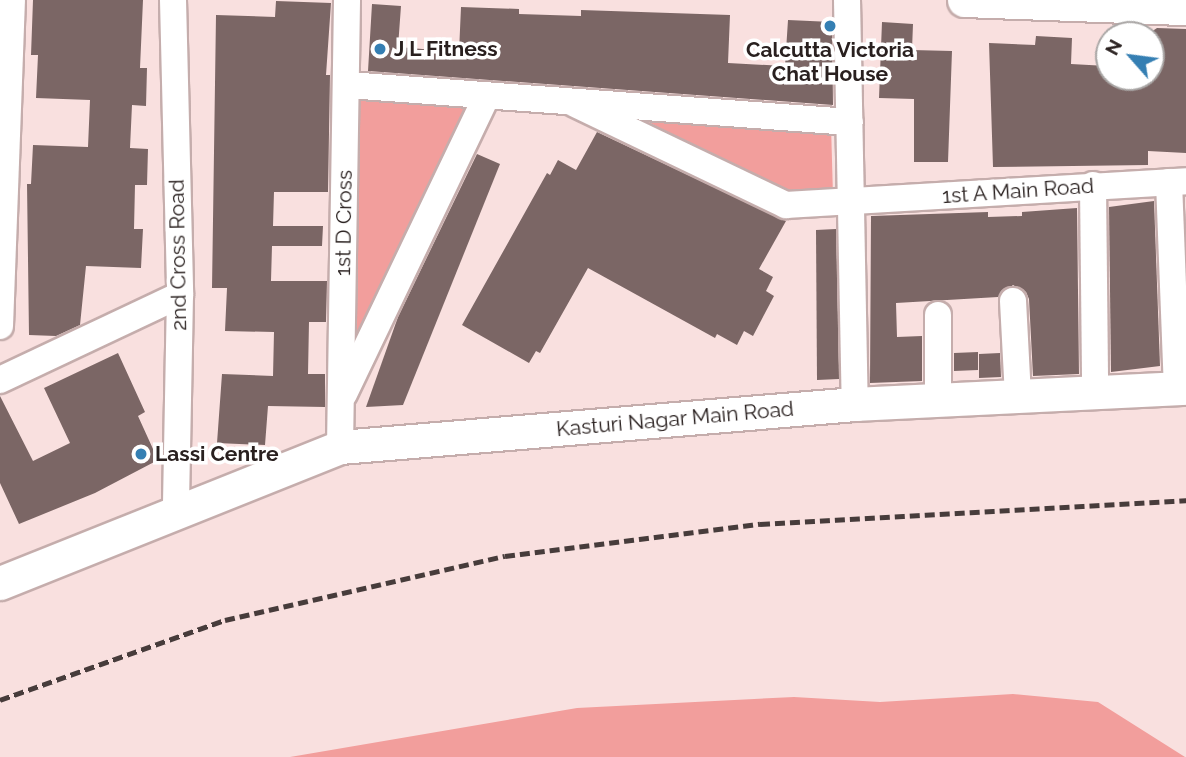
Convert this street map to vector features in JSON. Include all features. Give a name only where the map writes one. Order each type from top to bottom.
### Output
[{"type":"main road","points":[[964,0],[1186,8]]},
{"type":"main road","name":"Kasturi Nagar Main Road","points":[[0,583],[176,509],[340,447],[855,404],[1182,388]]},
{"type":"street","points":[[0,326],[4,81],[12,0]]},
{"type":"street","name":"2nd Cross Road","points":[[173,0],[180,295],[176,509]]},
{"type":"street","name":"1st D Cross","points":[[340,447],[348,85],[347,0]]},
{"type":"street","points":[[848,0],[855,404]]},
{"type":"street","points":[[348,85],[575,104],[850,122]]},
{"type":"street","points":[[340,402],[487,96]]},
{"type":"street","name":"1st A Main Road","points":[[575,104],[786,205],[1177,182]]},
{"type":"street","points":[[1177,182],[1182,388]]},
{"type":"street","points":[[1093,186],[1095,392]]},
{"type":"street","points":[[0,380],[180,295]]},
{"type":"street","points":[[1013,301],[1018,396]]},
{"type":"street","points":[[938,400],[939,315]]},
{"type":"shaded area","points":[[359,100],[471,105],[353,343]]},
{"type":"shaded area","points":[[639,117],[831,125],[833,196],[787,196]]},
{"type":"shaded area","points":[[1013,694],[1098,702],[1185,757],[290,757],[577,708],[794,697],[880,702]]},
{"type":"building","points":[[33,0],[143,0],[140,68],[147,68],[146,106],[132,105],[130,148],[148,149],[147,185],[135,185],[134,229],[143,229],[141,268],[86,266],[80,325],[56,336],[29,335],[27,184],[31,184],[33,145],[88,147],[90,100],[36,98],[38,55],[31,55]]},
{"type":"building","points":[[276,1],[331,3],[326,75],[330,75],[328,192],[274,192],[273,226],[323,226],[322,246],[272,246],[271,281],[327,281],[326,322],[309,322],[308,374],[325,374],[325,407],[268,406],[265,445],[217,443],[222,374],[273,376],[274,332],[225,331],[227,288],[212,288],[216,15],[275,17]]},
{"type":"building","points":[[372,4],[401,6],[398,47],[459,52],[461,7],[519,9],[519,14],[581,16],[581,10],[730,15],[728,63],[785,66],[788,20],[832,22],[833,105],[368,71]]},
{"type":"building","points":[[882,22],[913,24],[912,50],[952,51],[948,162],[914,162],[914,99],[879,98]]},
{"type":"building","points":[[1165,28],[1186,29],[1186,153],[1148,151],[1148,165],[993,167],[989,43],[1035,45],[1036,36],[1072,38],[1071,64],[1095,65],[1095,91],[1165,91]]},
{"type":"building","points":[[597,132],[786,221],[759,269],[773,277],[766,291],[774,296],[753,336],[744,331],[737,345],[717,334],[715,338],[588,268],[540,353],[536,351],[529,363],[462,325],[547,173],[550,175],[558,160],[576,170]]},
{"type":"building","points":[[477,154],[500,164],[403,405],[366,407],[398,317]]},
{"type":"building","points":[[1154,201],[1160,366],[1111,372],[1109,207]]},
{"type":"building","points":[[1077,208],[1079,374],[1033,376],[1029,299],[1026,292],[1013,285],[998,297],[896,303],[897,337],[922,336],[922,381],[870,383],[871,216],[988,212],[988,217],[1022,216],[1022,212]]},
{"type":"building","points":[[836,229],[839,379],[817,380],[816,230]]},
{"type":"building","points":[[978,352],[978,370],[954,371],[954,353]]},
{"type":"building","points":[[118,353],[145,412],[138,416],[158,460],[95,493],[19,524],[0,483],[0,396],[33,461],[70,443],[44,388]]},
{"type":"building","points":[[1000,353],[1001,377],[979,378],[979,354]]},
{"type":"railway","points":[[0,700],[225,620],[505,556],[760,524],[1186,500]]},
{"type":"place","name":"Calcutta Victoria Chat House","points":[[830,26]]},
{"type":"place","name":"J L Fitness","points":[[380,49]]},
{"type":"place","name":"Lassi Centre","points":[[141,454]]}]
